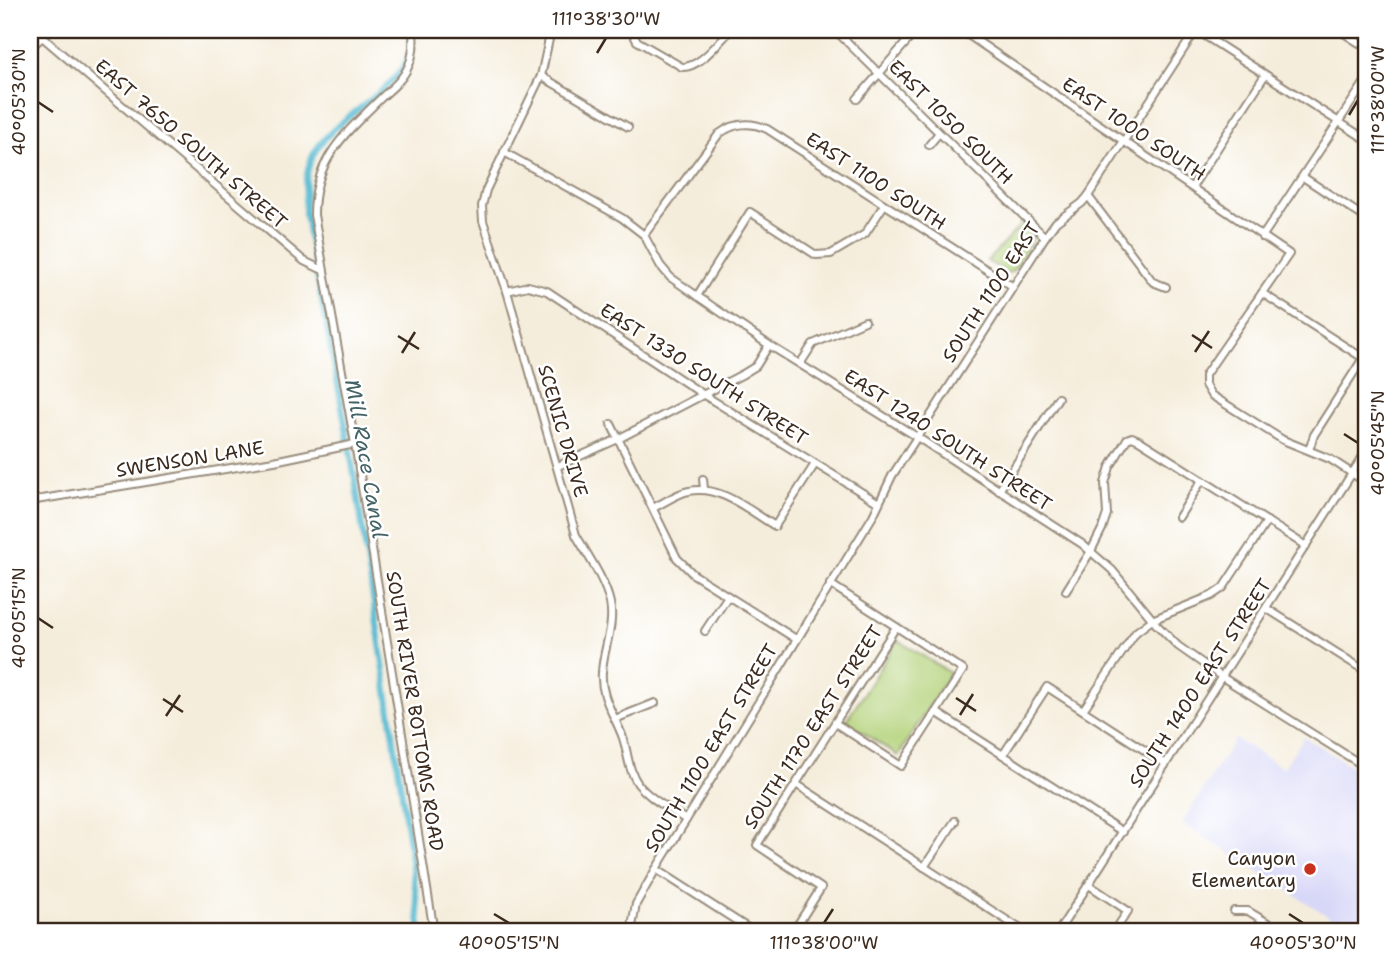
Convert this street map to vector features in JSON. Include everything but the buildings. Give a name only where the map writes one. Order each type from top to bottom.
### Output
[{"type":"street","name":"EAST 7650 SOUTH STREET","points":[[34,30],[318,268]]},
{"type":"street","points":[[30,48],[50,30]]},
{"type":"street","name":"SOUTH RIVER BOTTOMS ROAD","points":[[413,30],[413,55],[404,75],[339,140],[322,168],[314,199],[314,215],[318,268],[434,932]]},
{"type":"street","name":"SCENIC DRIVE","points":[[551,30],[541,76],[486,190],[482,206],[483,221],[507,291],[576,535],[610,602],[610,631],[601,676],[603,692],[624,739],[630,769],[638,783],[651,796],[686,820]]},
{"type":"street","points":[[631,30],[637,41],[682,67],[696,63],[731,30]]},
{"type":"street","name":"EAST 1050 SOUTH","points":[[835,30],[1045,237]]},
{"type":"street","points":[[857,99],[917,30]]},
{"type":"street","name":"EAST 1000 SOUTH","points":[[961,30],[1289,254],[1262,293]]},
{"type":"street","points":[[1196,30],[1367,140]]},
{"type":"street","name":"SOUTH 1100 EAST","points":[[830,584],[879,503],[892,476],[1012,286],[1055,222],[1088,196],[1196,30]]},
{"type":"street","points":[[1339,30],[1367,48]]},
{"type":"street","points":[[1192,187],[1265,75]]},
{"type":"street","points":[[541,76],[628,127]]},
{"type":"street","points":[[1262,237],[1367,79]]},
{"type":"street","name":"EAST 1100 SOUTH","points":[[644,235],[714,139],[734,126],[750,124],[766,129],[1012,286]]},
{"type":"street","points":[[929,145],[939,133]]},
{"type":"street","name":"EAST 1240 SOUTH STREET","points":[[504,152],[622,218],[644,235],[660,265],[670,276],[697,296],[1091,551],[1123,582],[1152,620],[1178,646],[1222,677],[1367,768]]},
{"type":"street","points":[[1303,177],[1367,219]]},
{"type":"street","points":[[1088,196],[1153,282],[1166,288]]},
{"type":"street","points":[[697,296],[750,212],[816,255],[831,254],[865,234],[884,205]]},
{"type":"street","name":"EAST 1330 SOUTH STREET","points":[[507,291],[528,286],[547,291],[704,395],[879,503]]},
{"type":"street","points":[[1309,450],[1314,435],[1365,355],[1262,293],[1205,375],[1205,385],[1211,395],[1283,440],[1309,450],[1330,458],[1367,483]]},
{"type":"street","points":[[800,364],[813,344],[865,321]]},
{"type":"street","points":[[558,466],[618,439],[756,366],[769,345]]},
{"type":"street","points":[[999,491],[1059,397]]},
{"type":"street","points":[[611,424],[677,558],[693,574],[796,639]]},
{"type":"street","points":[[1066,591],[1091,551],[1107,514],[1105,483],[1110,467],[1127,439],[1132,437],[1306,546]]},
{"type":"street","name":"SWENSON LANE","points":[[30,501],[274,461],[350,445]]},
{"type":"street","name":"SOUTH 1400 EAST STREET","points":[[1058,932],[1367,450]]},
{"type":"street","points":[[653,508],[687,491],[704,489],[722,494],[775,526],[815,464]]},
{"type":"street","points":[[703,479],[704,489]]},
{"type":"street","points":[[1179,517],[1202,480]]},
{"type":"street","points":[[1083,710],[1136,632],[1152,620],[1212,596],[1223,588],[1267,521]]},
{"type":"street","points":[[830,584],[963,670],[901,766],[835,723]]},
{"type":"street","name":"SOUTH 1100 EAST STREET","points":[[631,932],[636,904],[656,869],[830,584]]},
{"type":"street","points":[[705,631],[728,597]]},
{"type":"street","points":[[1266,608],[1367,672]]},
{"type":"street","name":"SOUTH 1170 EAST STREET","points":[[793,932],[821,888],[757,845],[896,627]]},
{"type":"street","points":[[1003,755],[1048,687],[1166,764]]},
{"type":"street","points":[[615,719],[655,703]]},
{"type":"street","points":[[936,712],[1123,832]]},
{"type":"street","points":[[796,784],[1025,932]]},
{"type":"street","points":[[924,867],[955,821]]},
{"type":"street","points":[[656,869],[754,932]]},
{"type":"street","points":[[1089,885],[1128,911],[1114,932]]},
{"type":"street","points":[[1234,911],[1248,911],[1283,932]]},
{"type":"shaded area","name":"Canyon Elementary","points":[[1304,737],[1367,776],[1367,932],[1353,932],[1182,823],[1235,739],[1283,768]]},
{"type":"green space","points":[[1022,224],[1033,235],[1033,239],[1013,271],[1008,273],[987,261]]},
{"type":"green space","points":[[898,640],[950,673],[898,756],[846,721]]},
{"type":"waterway","name":"Mill Race Canal","points":[[410,30],[410,52],[394,79],[338,126],[312,157],[305,189],[305,214],[353,469],[421,932]]},
{"type":"place","name":"Canyon Elementary","points":[[1310,869]]}]
